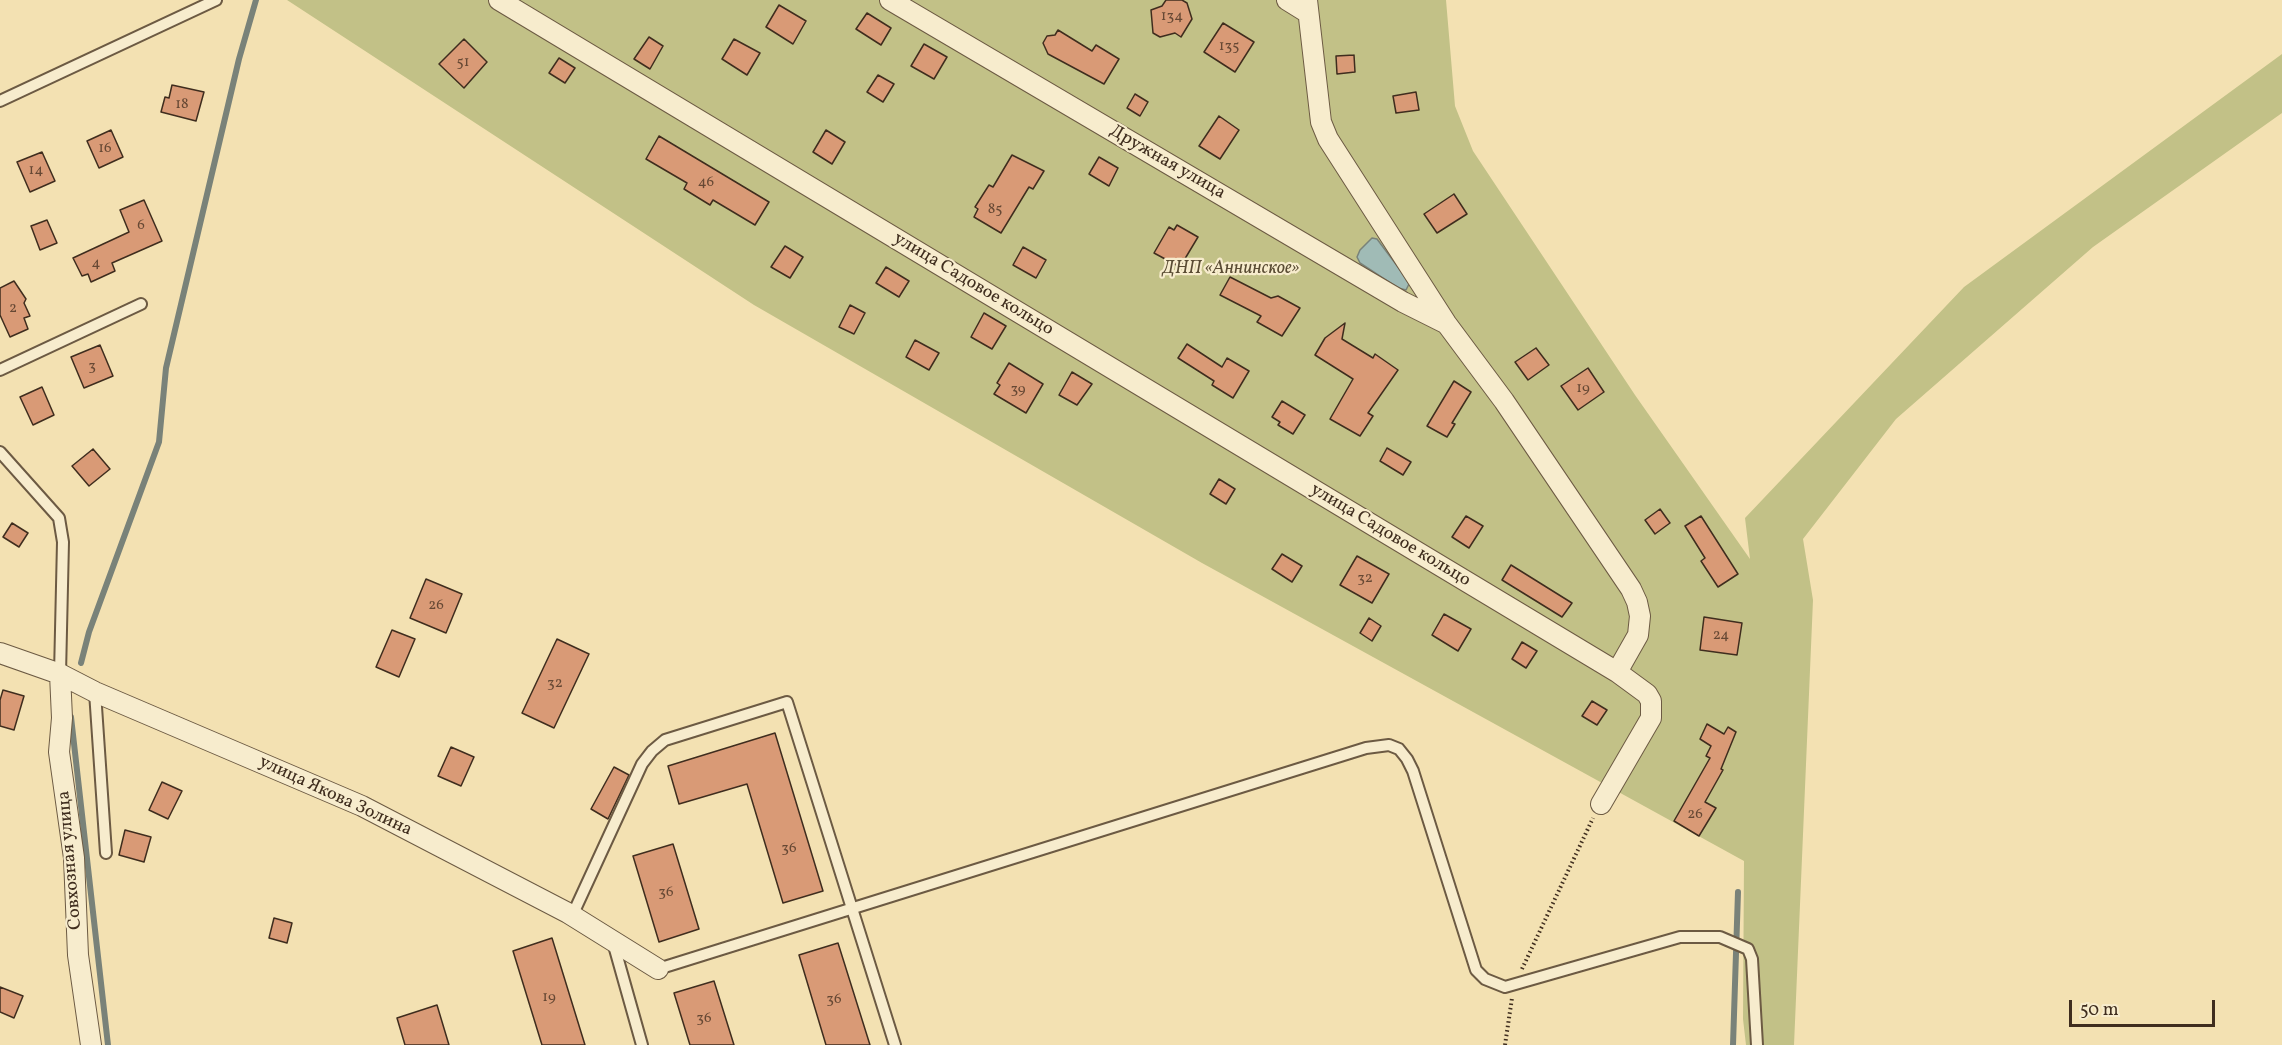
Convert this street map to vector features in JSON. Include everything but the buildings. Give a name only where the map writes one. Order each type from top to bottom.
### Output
[{"type":"street","name":"улица Садовое кольцо","points":[[499,0],[1617,672],[1647,694],[1651,701],[1651,718],[1601,804]]},
{"type":"street","name":"Дружная улица","points":[[890,0],[1403,302],[1446,323]]},
{"type":"street","points":[[1287,0],[1307,6],[1321,122],[1328,139],[1446,323],[1504,400],[1631,589],[1637,602],[1640,626],[1638,635],[1617,672]]},
{"type":"street","name":"улица Якова Золина","points":[[0,653],[60,674],[95,692],[362,806],[572,916],[658,969]]},
{"type":"street","name":"Совхозная улица","points":[[60,674],[62,718],[59,752],[74,858],[78,955],[91,1045]]},
{"type":"lane","points":[[0,100],[216,0]]},
{"type":"lane","points":[[0,370],[141,304]]},
{"type":"lane","points":[[0,452],[59,518],[63,542],[60,674]]},
{"type":"lane","points":[[95,692],[106,854]]},
{"type":"lane","points":[[572,916],[642,764],[652,751],[665,740],[787,702],[895,1045]]},
{"type":"lane","points":[[658,969],[1366,748],[1389,745],[1403,754],[1413,771],[1476,970],[1485,979],[1505,987],[1680,937],[1720,937],[1748,949],[1752,959],[1757,1045]]},
{"type":"lane","points":[[613,941],[642,1045]]},
{"type":"path","points":[[1505,1045],[1514,984],[1601,804]]},
{"type":"green space","name":"ДНП «Аннинское»","points":[[287,0],[1446,0],[1455,106],[1473,151],[1635,395],[1750,559],[1745,518],[1964,287],[2282,54],[2282,113],[2093,247],[1896,419],[1803,539],[1813,600],[1794,1045],[1746,1045],[1743,1019],[1744,861],[1202,563],[754,305]]},
{"type":"water","points":[[1372,238],[1377,239],[1404,275],[1409,284],[1406,290],[1398,288],[1360,263],[1357,257],[1360,250]]},
{"type":"waterway","points":[[81,663],[89,632],[159,442],[166,368],[239,59],[256,0]]},
{"type":"waterway","points":[[71,717],[108,1045]]},
{"type":"waterway","points":[[1733,1045],[1738,892]]}]
